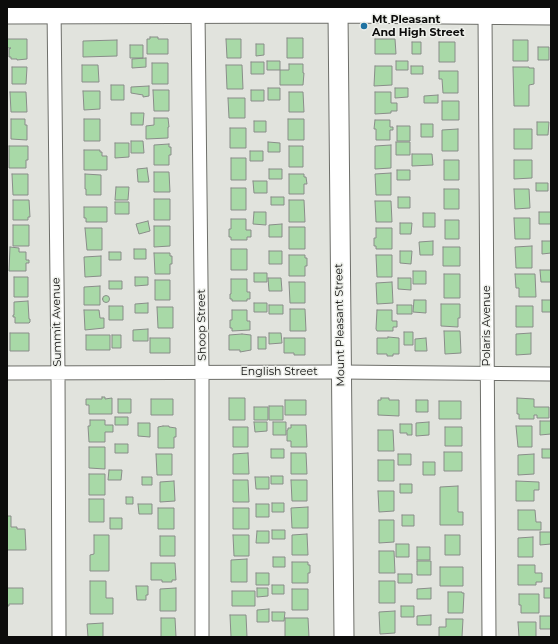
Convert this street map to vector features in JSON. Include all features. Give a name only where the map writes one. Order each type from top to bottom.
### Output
[{"type":"street","points":[[7,14],[54,10],[198,13],[551,15]]},
{"type":"street","name":"Summit Avenue","points":[[54,10],[59,637]]},
{"type":"street","name":"Shoop Street","points":[[198,13],[202,372],[202,637]]},
{"type":"street","name":"Mount Pleasant Street","points":[[338,13],[344,637]]},
{"type":"street","name":"Polaris Avenue","points":[[485,14],[490,637]]},
{"type":"street","name":"English Street","points":[[7,373],[341,372],[551,374]]},
{"type":"building","points":[[150,37],[168,39],[168,54],[147,54],[147,39],[150,39]]},
{"type":"building","points":[[287,38],[303,38],[303,58],[287,58]]},
{"type":"building","points":[[7,39],[27,39],[27,59],[17,60],[9,57],[9,49],[11,48],[7,48]]},
{"type":"building","points":[[226,39],[241,39],[241,58],[227,58]]},
{"type":"building","points":[[375,39],[395,39],[396,54],[375,54]]},
{"type":"building","points":[[117,40],[117,56],[83,57],[83,41]]},
{"type":"building","points":[[513,40],[528,40],[528,61],[513,61]]},
{"type":"building","points":[[412,42],[421,42],[421,54],[412,54]]},
{"type":"building","points":[[439,42],[455,42],[455,62],[439,62]]},
{"type":"building","points":[[256,44],[264,44],[264,55],[256,56]]},
{"type":"building","points":[[130,45],[143,45],[143,58],[130,58]]},
{"type":"building","points":[[538,47],[549,47],[549,60],[538,60]]},
{"type":"building","points":[[146,58],[146,67],[132,68],[132,59]]},
{"type":"building","points":[[267,61],[280,61],[280,70],[267,70]]},
{"type":"building","points":[[396,61],[408,61],[408,70],[396,70]]},
{"type":"building","points":[[251,62],[264,62],[264,74],[251,74]]},
{"type":"building","points":[[152,63],[168,63],[168,84],[152,84]]},
{"type":"building","points":[[289,64],[303,64],[303,85],[280,85],[280,70],[289,70]]},
{"type":"building","points":[[82,65],[98,65],[99,82],[82,82]]},
{"type":"building","points":[[226,65],[242,65],[243,89],[227,89]]},
{"type":"building","points":[[375,66],[392,66],[392,85],[374,86]]},
{"type":"building","points":[[411,66],[423,66],[423,74],[411,74]]},
{"type":"building","points":[[12,67],[27,67],[26,84],[12,84]]},
{"type":"building","points":[[513,67],[534,68],[534,84],[529,85],[529,106],[514,106]]},
{"type":"building","points":[[439,71],[458,71],[458,93],[443,93],[442,79],[439,79]]},
{"type":"building","points":[[111,85],[124,85],[124,100],[111,100]]},
{"type":"building","points":[[149,86],[149,96],[143,97],[143,95],[131,93],[131,87]]},
{"type":"building","points":[[268,88],[280,88],[280,100],[268,100]]},
{"type":"building","points":[[395,88],[408,88],[408,97],[395,98]]},
{"type":"building","points":[[153,90],[169,90],[169,111],[154,111]]},
{"type":"building","points":[[251,90],[264,90],[264,101],[251,101]]},
{"type":"building","points":[[83,91],[100,91],[100,109],[84,110]]},
{"type":"building","points":[[10,92],[26,92],[27,112],[11,112]]},
{"type":"building","points":[[289,92],[303,92],[304,112],[289,112]]},
{"type":"building","points":[[375,92],[391,92],[391,103],[397,103],[397,111],[375,114]]},
{"type":"building","points":[[438,95],[438,103],[424,103],[424,96]]},
{"type":"building","points":[[228,98],[245,98],[245,118],[229,118]]},
{"type":"building","points":[[442,101],[459,101],[459,120],[442,120]]},
{"type":"building","points":[[131,113],[144,113],[143,125],[131,125]]},
{"type":"building","points":[[154,118],[168,118],[168,138],[146,139],[146,126],[154,125]]},
{"type":"building","points":[[11,119],[25,119],[25,125],[27,125],[27,140],[11,139]]},
{"type":"building","points":[[84,119],[100,119],[100,141],[84,141]]},
{"type":"building","points":[[288,119],[304,119],[304,140],[288,140]]},
{"type":"building","points":[[375,120],[390,120],[390,127],[393,127],[393,130],[390,130],[390,140],[376,140],[376,129],[374,129]]},
{"type":"building","points":[[254,121],[266,121],[266,132],[254,132]]},
{"type":"building","points":[[537,122],[549,122],[548,135],[537,135]]},
{"type":"building","points":[[421,124],[433,124],[433,137],[421,137]]},
{"type":"building","points":[[397,126],[410,126],[410,141],[397,141]]},
{"type":"building","points":[[230,128],[246,128],[246,148],[230,148]]},
{"type":"building","points":[[458,129],[458,151],[442,151],[442,130]]},
{"type":"building","points":[[514,129],[532,129],[532,149],[514,149]]},
{"type":"building","points":[[131,141],[143,141],[144,153],[131,153]]},
{"type":"building","points":[[268,142],[280,143],[280,152],[268,152]]},
{"type":"building","points":[[396,142],[410,142],[410,155],[396,155]]},
{"type":"building","points":[[115,143],[129,143],[129,157],[115,158]]},
{"type":"building","points":[[169,144],[169,147],[171,147],[171,155],[169,155],[169,165],[154,165],[154,145]]},
{"type":"building","points":[[391,145],[391,168],[375,169],[375,146]]},
{"type":"building","points":[[9,146],[28,146],[28,160],[26,160],[26,168],[9,168]]},
{"type":"building","points":[[289,146],[303,146],[303,167],[289,167]]},
{"type":"building","points":[[84,150],[100,150],[100,152],[102,152],[102,156],[107,156],[107,170],[84,170]]},
{"type":"building","points":[[250,151],[263,151],[263,161],[250,161]]},
{"type":"building","points":[[412,154],[432,154],[433,165],[412,166]]},
{"type":"building","points":[[231,158],[246,158],[246,180],[231,180]]},
{"type":"building","points":[[444,160],[459,160],[459,180],[444,180]]},
{"type":"building","points":[[514,160],[532,160],[532,178],[514,179]]},
{"type":"building","points":[[147,168],[149,182],[138,182],[137,169]]},
{"type":"building","points":[[269,169],[282,169],[282,179],[269,179]]},
{"type":"building","points":[[397,170],[410,170],[410,180],[397,180]]},
{"type":"building","points":[[154,172],[169,172],[170,192],[154,192]]},
{"type":"building","points":[[391,173],[391,195],[376,195],[375,174]]},
{"type":"building","points":[[12,174],[28,174],[28,195],[13,195]]},
{"type":"building","points":[[85,174],[101,175],[101,195],[86,195]]},
{"type":"building","points":[[289,174],[304,174],[307,184],[304,184],[304,194],[289,194]]},
{"type":"building","points":[[253,181],[267,181],[267,193],[254,193]]},
{"type":"building","points":[[536,183],[548,183],[548,191],[536,191]]},
{"type":"building","points":[[116,187],[129,187],[128,200],[115,200]]},
{"type":"building","points":[[231,188],[246,188],[246,210],[231,210]]},
{"type":"building","points":[[444,189],[459,189],[459,209],[444,209]]},
{"type":"building","points":[[514,189],[529,189],[530,208],[515,209]]},
{"type":"building","points":[[271,197],[284,197],[284,205],[271,205]]},
{"type":"building","points":[[398,197],[410,197],[410,208],[398,208]]},
{"type":"building","points":[[154,199],[170,199],[170,220],[154,220]]},
{"type":"building","points":[[13,200],[29,200],[30,217],[28,217],[28,220],[13,220]]},
{"type":"building","points":[[289,200],[304,200],[305,222],[289,222]]},
{"type":"building","points":[[375,201],[391,201],[392,222],[376,222]]},
{"type":"building","points":[[115,202],[129,202],[129,214],[115,214]]},
{"type":"building","points":[[84,207],[107,207],[107,222],[86,222],[86,218],[84,218]]},
{"type":"building","points":[[254,212],[266,212],[266,225],[253,224]]},
{"type":"building","points":[[539,212],[551,212],[551,224],[539,224]]},
{"type":"building","points":[[423,213],[435,213],[435,227],[423,227]]},
{"type":"building","points":[[514,218],[530,218],[530,239],[515,239]]},
{"type":"building","points":[[231,219],[246,219],[246,230],[251,230],[251,237],[247,237],[247,240],[231,240],[231,237],[229,237],[229,229],[231,229]]},
{"type":"building","points":[[445,220],[459,220],[459,239],[445,239]]},
{"type":"building","points":[[148,221],[150,231],[139,234],[136,224]]},
{"type":"building","points":[[400,223],[412,223],[411,234],[400,234]]},
{"type":"building","points":[[282,224],[282,237],[269,237],[269,225]]},
{"type":"building","points":[[13,225],[29,225],[29,246],[13,246]]},
{"type":"building","points":[[154,226],[170,226],[170,246],[154,247]]},
{"type":"building","points":[[289,227],[305,227],[305,249],[289,249]]},
{"type":"building","points":[[85,228],[102,228],[102,250],[87,250]]},
{"type":"building","points":[[376,228],[392,228],[392,249],[376,249],[376,246],[374,246],[374,238],[376,238]]},
{"type":"building","points":[[433,241],[433,255],[420,255],[419,242]]},
{"type":"building","points":[[542,241],[551,241],[551,253],[542,254]]},
{"type":"building","points":[[532,246],[532,268],[516,268],[515,247]]},
{"type":"building","points":[[10,247],[19,248],[19,252],[26,252],[26,260],[29,260],[29,263],[26,263],[26,271],[9,271]]},
{"type":"building","points":[[443,247],[460,247],[460,266],[443,266]]},
{"type":"building","points":[[134,249],[146,249],[146,259],[134,259]]},
{"type":"building","points":[[231,249],[247,249],[247,270],[231,270]]},
{"type":"building","points":[[269,251],[282,251],[282,264],[269,264]]},
{"type":"building","points":[[400,251],[412,251],[411,264],[400,263]]},
{"type":"building","points":[[109,252],[121,252],[121,260],[109,260]]},
{"type":"building","points":[[154,253],[170,253],[170,256],[172,256],[172,264],[170,264],[170,274],[155,274]]},
{"type":"building","points":[[289,255],[305,255],[305,258],[307,258],[307,266],[305,266],[305,276],[289,276]]},
{"type":"building","points":[[376,255],[392,255],[392,277],[377,277]]},
{"type":"building","points":[[101,256],[101,276],[85,277],[84,257]]},
{"type":"building","points":[[540,270],[551,270],[551,282],[541,282]]},
{"type":"building","points":[[413,271],[426,271],[426,284],[413,284]]},
{"type":"building","points":[[254,273],[267,273],[267,282],[254,282]]},
{"type":"building","points":[[444,274],[460,274],[460,298],[444,298]]},
{"type":"building","points":[[515,274],[535,274],[536,297],[519,297],[519,288],[516,288]]},
{"type":"building","points":[[14,277],[28,277],[28,297],[14,297]]},
{"type":"building","points":[[135,277],[148,277],[148,285],[135,286]]},
{"type":"building","points":[[268,278],[281,278],[282,291],[269,291]]},
{"type":"building","points":[[398,278],[411,278],[411,290],[398,289]]},
{"type":"building","points":[[231,279],[247,279],[247,292],[250,292],[250,299],[247,299],[247,301],[232,301],[232,299],[230,299]]},
{"type":"building","points":[[155,280],[170,280],[170,300],[155,300]]},
{"type":"building","points":[[109,281],[122,281],[122,289],[109,289]]},
{"type":"building","points":[[289,282],[305,282],[305,303],[290,303]]},
{"type":"building","points":[[392,282],[393,303],[377,304],[376,283]]},
{"type":"building","points":[[100,286],[100,305],[84,305],[84,287]]},
{"type":"building","points":[[106,295],[109,296],[109,302],[106,303],[103,302],[102,299],[103,296]]},
{"type":"building","points":[[414,300],[426,300],[426,313],[413,312]]},
{"type":"building","points":[[542,300],[551,300],[551,312],[542,312]]},
{"type":"building","points":[[28,301],[30,322],[15,323],[15,317],[13,317],[14,302]]},
{"type":"building","points":[[148,303],[148,313],[135,313],[135,304]]},
{"type":"building","points":[[254,303],[267,303],[267,312],[254,312]]},
{"type":"building","points":[[441,304],[460,304],[460,318],[458,318],[458,327],[441,326]]},
{"type":"building","points":[[269,305],[283,305],[283,314],[269,314]]},
{"type":"building","points":[[397,305],[412,305],[412,314],[397,314]]},
{"type":"building","points":[[109,306],[123,306],[123,320],[109,320]]},
{"type":"building","points":[[516,306],[533,306],[533,327],[516,327]]},
{"type":"building","points":[[157,307],[173,307],[173,328],[158,328]]},
{"type":"building","points":[[290,309],[305,309],[306,331],[290,331]]},
{"type":"building","points":[[84,310],[99,310],[100,318],[104,318],[104,328],[85,330]]},
{"type":"building","points":[[232,310],[247,310],[247,321],[250,321],[250,330],[232,331],[232,328],[230,328],[230,320],[232,320]]},
{"type":"building","points":[[377,310],[392,310],[392,321],[397,321],[397,327],[393,327],[393,331],[377,331]]},
{"type":"building","points":[[148,329],[148,341],[133,341],[133,330]]},
{"type":"building","points":[[444,331],[460,331],[461,353],[445,354]]},
{"type":"building","points":[[404,332],[413,332],[413,345],[404,345]]},
{"type":"building","points":[[10,333],[29,333],[29,351],[10,351]]},
{"type":"building","points":[[269,333],[281,333],[282,343],[269,344]]},
{"type":"building","points":[[531,333],[531,354],[516,355],[516,334]]},
{"type":"building","points":[[86,335],[110,335],[110,350],[86,350]]},
{"type":"building","points":[[112,335],[121,335],[121,348],[112,348]]},
{"type":"building","points":[[229,335],[251,335],[251,350],[240,352],[240,350],[229,350]]},
{"type":"building","points":[[258,337],[266,337],[266,349],[258,349]]},
{"type":"building","points":[[150,338],[170,338],[170,353],[150,353]]},
{"type":"building","points":[[284,338],[305,338],[305,355],[284,353]]},
{"type":"building","points":[[377,338],[399,338],[399,354],[387,356],[387,354],[377,354]]},
{"type":"building","points":[[426,338],[427,351],[415,351],[415,339]]},
{"type":"building","points":[[102,397],[105,397],[105,399],[112,398],[112,414],[89,414],[89,405],[86,405],[86,399],[102,399]]},
{"type":"building","points":[[229,398],[245,398],[245,420],[229,420]]},
{"type":"building","points":[[381,398],[399,400],[399,416],[378,415],[378,400],[381,400]]},
{"type":"building","points":[[517,398],[534,399],[534,407],[549,407],[549,418],[537,418],[537,415],[534,415],[534,419],[519,419],[519,414],[517,414]]},
{"type":"building","points":[[118,399],[131,399],[131,413],[118,413]]},
{"type":"building","points":[[151,399],[173,399],[173,415],[151,415]]},
{"type":"building","points":[[285,400],[306,400],[306,415],[285,415]]},
{"type":"building","points":[[416,400],[428,400],[428,412],[416,412]]},
{"type":"building","points":[[439,401],[461,401],[461,419],[439,419]]},
{"type":"building","points":[[269,406],[283,406],[283,420],[269,420]]},
{"type":"building","points":[[254,407],[268,407],[268,420],[254,420]]},
{"type":"building","points":[[115,417],[128,417],[128,425],[115,425]]},
{"type":"building","points":[[90,420],[105,420],[105,425],[113,425],[113,432],[105,432],[105,442],[89,442],[88,426],[90,426]]},
{"type":"building","points":[[540,421],[551,421],[551,434],[540,435]]},
{"type":"building","points":[[254,422],[267,422],[267,431],[255,432]]},
{"type":"building","points":[[273,422],[286,422],[286,435],[273,435]]},
{"type":"building","points":[[429,422],[429,435],[416,436],[416,423]]},
{"type":"building","points":[[138,423],[150,423],[150,437],[138,436]]},
{"type":"building","points":[[400,424],[412,424],[412,435],[400,433]]},
{"type":"building","points":[[291,425],[306,425],[307,447],[291,447],[291,441],[287,441],[287,430],[288,428],[291,428]]},
{"type":"building","points":[[163,426],[176,428],[174,448],[158,448],[158,427]]},
{"type":"building","points":[[516,426],[532,426],[532,447],[518,447]]},
{"type":"building","points":[[233,427],[248,427],[248,447],[233,447]]},
{"type":"building","points":[[445,427],[462,427],[462,446],[445,446]]},
{"type":"building","points":[[378,430],[393,430],[394,451],[378,451]]},
{"type":"building","points":[[115,444],[128,444],[128,453],[115,453]]},
{"type":"building","points":[[89,447],[105,447],[105,469],[89,468]]},
{"type":"building","points":[[271,449],[284,449],[284,458],[271,458]]},
{"type":"building","points":[[542,449],[551,449],[551,458],[542,458]]},
{"type":"building","points":[[444,452],[462,452],[462,471],[444,471]]},
{"type":"building","points":[[248,453],[249,474],[233,474],[233,454]]},
{"type":"building","points":[[291,453],[306,453],[307,474],[291,474]]},
{"type":"building","points":[[156,454],[172,454],[172,475],[157,475]]},
{"type":"building","points":[[398,454],[411,454],[411,465],[398,465]]},
{"type":"building","points":[[534,454],[534,474],[518,475],[518,455]]},
{"type":"building","points":[[378,460],[394,460],[394,481],[378,481]]},
{"type":"building","points":[[423,462],[435,462],[435,475],[423,475]]},
{"type":"building","points":[[109,470],[122,470],[121,480],[108,480]]},
{"type":"building","points":[[89,474],[105,474],[105,495],[89,495]]},
{"type":"building","points":[[271,476],[283,476],[283,484],[271,484]]},
{"type":"building","points":[[142,477],[152,477],[152,485],[142,485]]},
{"type":"building","points":[[255,477],[269,477],[269,489],[256,489]]},
{"type":"building","points":[[233,480],[248,480],[249,502],[233,502]]},
{"type":"building","points":[[291,480],[307,480],[307,501],[292,501]]},
{"type":"building","points":[[174,481],[175,501],[160,502],[160,482]]},
{"type":"building","points":[[516,481],[539,482],[539,490],[534,490],[534,501],[516,501]]},
{"type":"building","points":[[400,484],[412,484],[412,493],[400,493]]},
{"type":"building","points":[[458,486],[458,512],[463,512],[463,525],[440,525],[440,487]]},
{"type":"building","points":[[378,491],[394,491],[394,511],[379,512]]},
{"type":"building","points":[[126,497],[133,497],[133,504],[126,504]]},
{"type":"building","points":[[89,499],[104,499],[104,522],[89,522]]},
{"type":"building","points":[[272,503],[284,503],[284,512],[272,512]]},
{"type":"building","points":[[138,504],[152,504],[152,514],[139,514]]},
{"type":"building","points":[[256,504],[269,504],[269,517],[256,517]]},
{"type":"building","points":[[308,507],[308,528],[292,528],[291,508]]},
{"type":"building","points":[[158,508],[174,508],[174,529],[158,529]]},
{"type":"building","points":[[233,508],[249,508],[249,529],[233,529]]},
{"type":"building","points":[[518,510],[535,510],[536,522],[541,522],[541,530],[518,530]]},
{"type":"building","points":[[402,515],[414,515],[414,526],[402,526]]},
{"type":"building","points":[[7,516],[11,516],[11,527],[25,529],[26,550],[7,550]]},
{"type":"building","points":[[110,518],[122,518],[122,529],[110,529]]},
{"type":"building","points":[[379,520],[394,520],[394,542],[379,543]]},
{"type":"building","points":[[272,530],[285,530],[285,539],[272,539]]},
{"type":"building","points":[[257,531],[269,531],[269,543],[256,543]]},
{"type":"building","points":[[540,532],[551,532],[551,544],[540,545]]},
{"type":"building","points":[[307,534],[308,555],[292,555],[292,535]]},
{"type":"building","points":[[94,535],[109,535],[109,571],[90,571],[90,555],[94,554]]},
{"type":"building","points":[[233,535],[249,535],[249,556],[234,556]]},
{"type":"building","points":[[445,535],[460,535],[460,555],[445,555]]},
{"type":"building","points":[[160,536],[175,536],[175,556],[160,556]]},
{"type":"building","points":[[533,537],[533,557],[518,557],[518,538]]},
{"type":"building","points":[[396,544],[409,544],[409,557],[396,557]]},
{"type":"building","points":[[417,547],[430,547],[430,560],[417,560]]},
{"type":"building","points":[[379,551],[394,551],[395,573],[379,573]]},
{"type":"building","points":[[273,557],[285,557],[285,567],[273,567]]},
{"type":"building","points":[[247,559],[247,582],[231,582],[231,560]]},
{"type":"building","points":[[417,561],[431,561],[431,575],[417,575]]},
{"type":"building","points":[[292,562],[308,562],[308,565],[310,565],[310,573],[308,573],[308,583],[292,583]]},
{"type":"building","points":[[151,563],[175,563],[176,580],[172,580],[172,582],[162,582],[162,580],[151,580]]},
{"type":"building","points":[[518,565],[535,565],[535,573],[542,573],[542,582],[536,582],[536,585],[518,585]]},
{"type":"building","points":[[440,567],[463,567],[463,586],[440,586]]},
{"type":"building","points":[[256,573],[269,573],[269,585],[256,585]]},
{"type":"building","points":[[398,574],[412,574],[412,583],[398,583]]},
{"type":"building","points":[[90,581],[106,581],[106,598],[113,598],[113,614],[90,614]]},
{"type":"building","points":[[379,581],[395,581],[395,603],[379,603]]},
{"type":"building","points":[[272,585],[284,585],[284,594],[272,594]]},
{"type":"building","points":[[136,586],[148,586],[148,595],[146,595],[146,600],[137,600]]},
{"type":"building","points":[[7,588],[23,588],[23,604],[9,604],[9,606],[7,606]]},
{"type":"building","points":[[176,588],[176,611],[160,611],[160,589]]},
{"type":"building","points":[[257,588],[268,588],[268,596],[257,597]]},
{"type":"building","points":[[431,588],[431,599],[417,599],[417,589]]},
{"type":"building","points":[[544,588],[551,588],[551,598],[544,598]]},
{"type":"building","points":[[292,589],[308,589],[308,610],[292,610]]},
{"type":"building","points":[[232,591],[255,591],[255,606],[232,606]]},
{"type":"building","points":[[448,592],[464,593],[463,613],[448,613]]},
{"type":"building","points":[[519,594],[539,594],[539,613],[521,613]]},
{"type":"building","points":[[401,606],[414,606],[414,617],[401,617]]},
{"type":"building","points":[[269,609],[269,622],[257,622],[257,610]]},
{"type":"building","points":[[395,611],[395,633],[380,634],[379,612]]},
{"type":"building","points":[[272,612],[285,612],[284,621],[272,621]]},
{"type":"building","points":[[230,615],[246,615],[247,637],[231,637]]},
{"type":"building","points":[[431,615],[431,625],[417,625],[417,616]]},
{"type":"building","points":[[540,616],[551,616],[551,629],[540,629]]},
{"type":"building","points":[[161,618],[175,618],[176,637],[161,637]]},
{"type":"building","points":[[285,618],[308,618],[309,637],[285,637]]},
{"type":"building","points":[[446,619],[463,619],[462,637],[439,637],[439,627],[446,627]]},
{"type":"building","points":[[518,622],[536,622],[536,637],[519,637]]},
{"type":"building","points":[[103,623],[103,637],[88,637],[87,624]]},
{"type":"place","name":"Mt Pleasant And High Street","points":[[364,26]]}]
